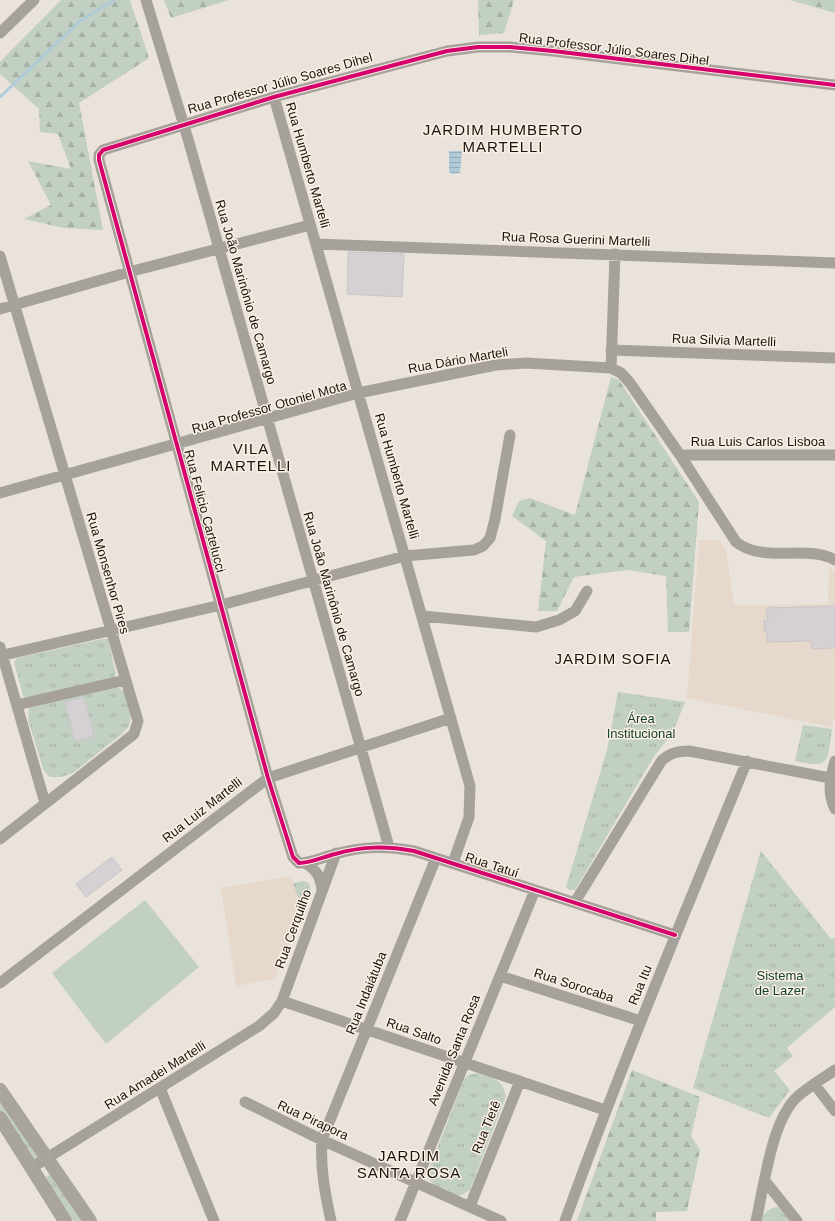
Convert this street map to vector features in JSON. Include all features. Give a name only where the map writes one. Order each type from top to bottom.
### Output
[{"type":"main road","points":[[0,1090],[90,1221]]},
{"type":"main road","points":[[0,1118],[65,1221]]},
{"type":"street","points":[[0,33],[34,0]]},
{"type":"street","name":"Rua João Marinônio de Camargo","points":[[146,0],[184,125],[389,847]]},
{"type":"street","name":"Rua Professor Júlio Soares Dihel","points":[[99,160],[99,155],[103,150],[274,97],[447,51],[478,47],[510,47],[553,51],[835,85]]},
{"type":"street","name":"Rua Humberto Martelli","points":[[274,97],[423,616],[470,786],[469,817],[453,863]]},
{"type":"street","name":"Rua Felicio Cartelucci","points":[[99,160],[268,778],[293,857],[318,872],[322,890]]},
{"type":"street","points":[[0,309],[129,272],[310,224]]},
{"type":"street","name":"Rua Rosa Guerini Martelli","points":[[316,244],[835,262]]},
{"type":"street","points":[[615,254],[611,368],[621,373],[630,383],[680,455],[736,542],[745,549],[756,552],[822,556],[835,560]]},
{"type":"street","name":"Rua Monsenhor Pires","points":[[0,256],[109,629],[138,721],[134,734],[0,839]]},
{"type":"street","name":"Rua Silvia Martelli","points":[[611,350],[835,358]]},
{"type":"street","name":"Rua Dário Marteli","points":[[358,393],[496,365],[526,363],[611,368]]},
{"type":"street","name":"Rua Professor Otoniel Mota","points":[[0,493],[358,393]]},
{"type":"street","points":[[45,803],[1,652],[221,605],[405,556],[474,550],[483,546],[490,538],[495,519],[510,435]]},
{"type":"street","name":"Rua Luis Carlos Lisboa","points":[[680,455],[835,455]]},
{"type":"street","points":[[423,616],[541,626],[559,620],[576,611],[587,591]]},
{"type":"street","points":[[17,705],[125,680]]},
{"type":"street","name":"Rua Luiz Martelli","points":[[0,983],[268,778],[451,718]]},
{"type":"street","points":[[575,902],[662,760],[669,754],[678,751],[689,751],[830,778]]},
{"type":"street","points":[[835,760],[830,778],[829,793],[835,809]]},
{"type":"street","name":"Rua Itu","points":[[565,1221],[640,1022],[747,761]]},
{"type":"street","name":"Rua Tatuí","points":[[302,863],[336,853],[369,848],[389,847],[453,863],[675,934]]},
{"type":"street","name":"Rua Cerquilho","points":[[274,1013],[282,1001],[336,853]]},
{"type":"street","name":"Rua Indaiátuba","points":[[331,1221],[322,1180],[320,1161],[322,1140],[436,858]]},
{"type":"street","name":"Avenida Santa Rosa","points":[[400,1221],[535,890]]},
{"type":"street","name":"Rua Sorocaba","points":[[500,976],[640,1022]]},
{"type":"street","name":"Rua Salto","points":[[282,1001],[606,1110]]},
{"type":"street","name":"Rua Amadei Martelli","points":[[31,1168],[259,1026],[274,1013]]},
{"type":"street","points":[[756,1221],[775,1134],[785,1113],[796,1099],[835,1070]]},
{"type":"street","name":"Rua Tietê","points":[[470,1206],[520,1081]]},
{"type":"street","points":[[815,1085],[835,1111]]},
{"type":"street","points":[[160,1088],[214,1221]]},
{"type":"street","name":"Rua Pirapora","points":[[245,1102],[322,1140],[501,1221]]},
{"type":"street","points":[[765,1180],[797,1221]]},
{"type":"shaded area","points":[[699,540],[719,540],[726,550],[734,605],[828,604],[829,566],[835,572],[835,715],[832,727],[687,698]]},
{"type":"shaded area","points":[[291,876],[303,912],[275,979],[236,986],[221,888]]},
{"type":"green space","points":[[61,0],[130,0],[149,58],[79,103],[103,230],[64,228],[24,219],[51,205],[28,161],[71,169],[58,134],[40,132],[39,109],[0,74],[0,62]]},
{"type":"green space","points":[[164,0],[229,0],[171,18]]},
{"type":"green space","points":[[478,0],[514,0],[504,33],[479,35]]},
{"type":"green space","points":[[790,0],[835,0],[835,13]]},
{"type":"green space","points":[[611,377],[619,380],[699,502],[689,632],[668,632],[666,576],[627,570],[574,577],[557,611],[538,611],[546,541],[512,516],[519,501],[530,498],[575,515]]},
{"type":"green space","points":[[102,639],[108,639],[116,674],[113,678],[27,699],[23,696],[14,662],[17,658]]},
{"type":"green space","points":[[105,687],[117,687],[125,692],[131,716],[129,726],[122,734],[73,773],[61,777],[50,777],[44,771],[28,720],[29,708]]},
{"type":"green space","name":"Área Institucional","points":[[618,692],[685,702],[673,732],[653,758],[575,890],[569,890],[566,887],[607,750]]},
{"type":"green space","points":[[803,725],[832,729],[828,755],[826,760],[822,763],[816,764],[795,761]]},
{"type":"green space","name":"Sistema de Lazer","points":[[761,851],[831,939],[835,937],[835,1007],[787,1048],[793,1056],[774,1071],[790,1090],[769,1118],[693,1088]]},
{"type":"green space","points":[[304,881],[309,883],[311,892],[303,912],[293,883]]},
{"type":"green space","points":[[145,900],[199,967],[106,1044],[52,973]]},
{"type":"green space","points":[[632,1070],[700,1097],[691,1136],[700,1150],[687,1211],[656,1212],[656,1221],[577,1221]]},
{"type":"green space","points":[[477,1073],[499,1082],[505,1090],[506,1096],[470,1190],[460,1196],[453,1196],[434,1186],[428,1172],[464,1079],[468,1075]]},
{"type":"green space","points":[[0,1100],[39,1158],[32,1160],[0,1114]]},
{"type":"green space","points":[[54,1172],[87,1221],[73,1221],[43,1179]]},
{"type":"green space","points":[[777,1207],[782,1210],[791,1221],[761,1221],[767,1211]]},
{"type":"water","points":[[449,151],[462,151],[460,173],[452,174],[449,172]]},
{"type":"building","points":[[348,252],[404,254],[402,297],[347,294]]},
{"type":"building","points":[[835,606],[835,648],[812,649],[811,641],[767,642],[767,631],[764,632],[764,620],[768,621],[766,608]]},
{"type":"building","points":[[84,697],[94,736],[75,741],[65,702]]},
{"type":"building","points":[[112,857],[122,870],[86,897],[76,884]]},
{"type":"waterway","points":[[0,97],[80,21],[114,0]]},
{"type":"cycle path","points":[[675,935],[414,851],[394,848],[355,849],[304,863],[299,863],[293,857],[268,778],[99,160],[99,155],[103,150],[274,97],[447,51],[478,47],[510,47],[553,51],[835,85]]},
{"type":"district","name":"JARDIM HUMBERTO MARTELLI","points":[[503,138]]},
{"type":"district","name":"VILA MARTELLI","points":[[251,456]]},
{"type":"district","name":"JARDIM SOFIA","points":[[613,658]]},
{"type":"district","name":"JARDIM SANTA ROSA","points":[[409,1164]]}]
